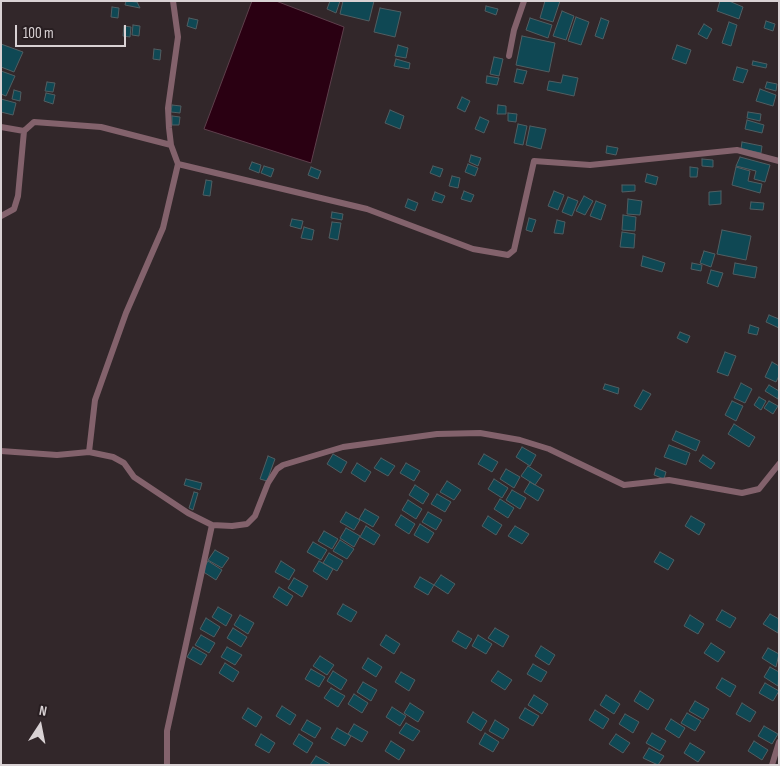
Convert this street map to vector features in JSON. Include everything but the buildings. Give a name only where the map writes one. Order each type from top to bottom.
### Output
[{"type":"street","points":[[88,452],[95,400],[126,314],[163,228],[178,164],[171,145],[168,108],[178,37],[172,1]]},
{"type":"street","points":[[509,56],[514,30],[524,1]]},
{"type":"street","points":[[1,216],[14,209],[18,196],[24,131],[34,122],[101,127],[171,145]]},
{"type":"street","points":[[1,127],[24,131]]},
{"type":"street","points":[[178,164],[367,208],[472,250],[508,255],[514,250],[534,161],[590,166],[737,150],[779,161]]},
{"type":"street","points":[[1,451],[56,455],[88,452],[113,457],[124,463],[134,477],[188,513],[212,525],[232,526],[247,524],[255,516],[268,483],[277,469],[283,465],[343,447],[437,434],[480,432],[520,440],[549,449],[624,485],[670,480],[742,493],[759,489],[779,464]]},
{"type":"street","points":[[167,765],[167,731],[212,525]]},
{"type":"street","points":[[772,765],[779,742]]},
{"type":"shaded area","points":[[252,1],[276,1],[344,27],[311,163],[204,129]]}]
